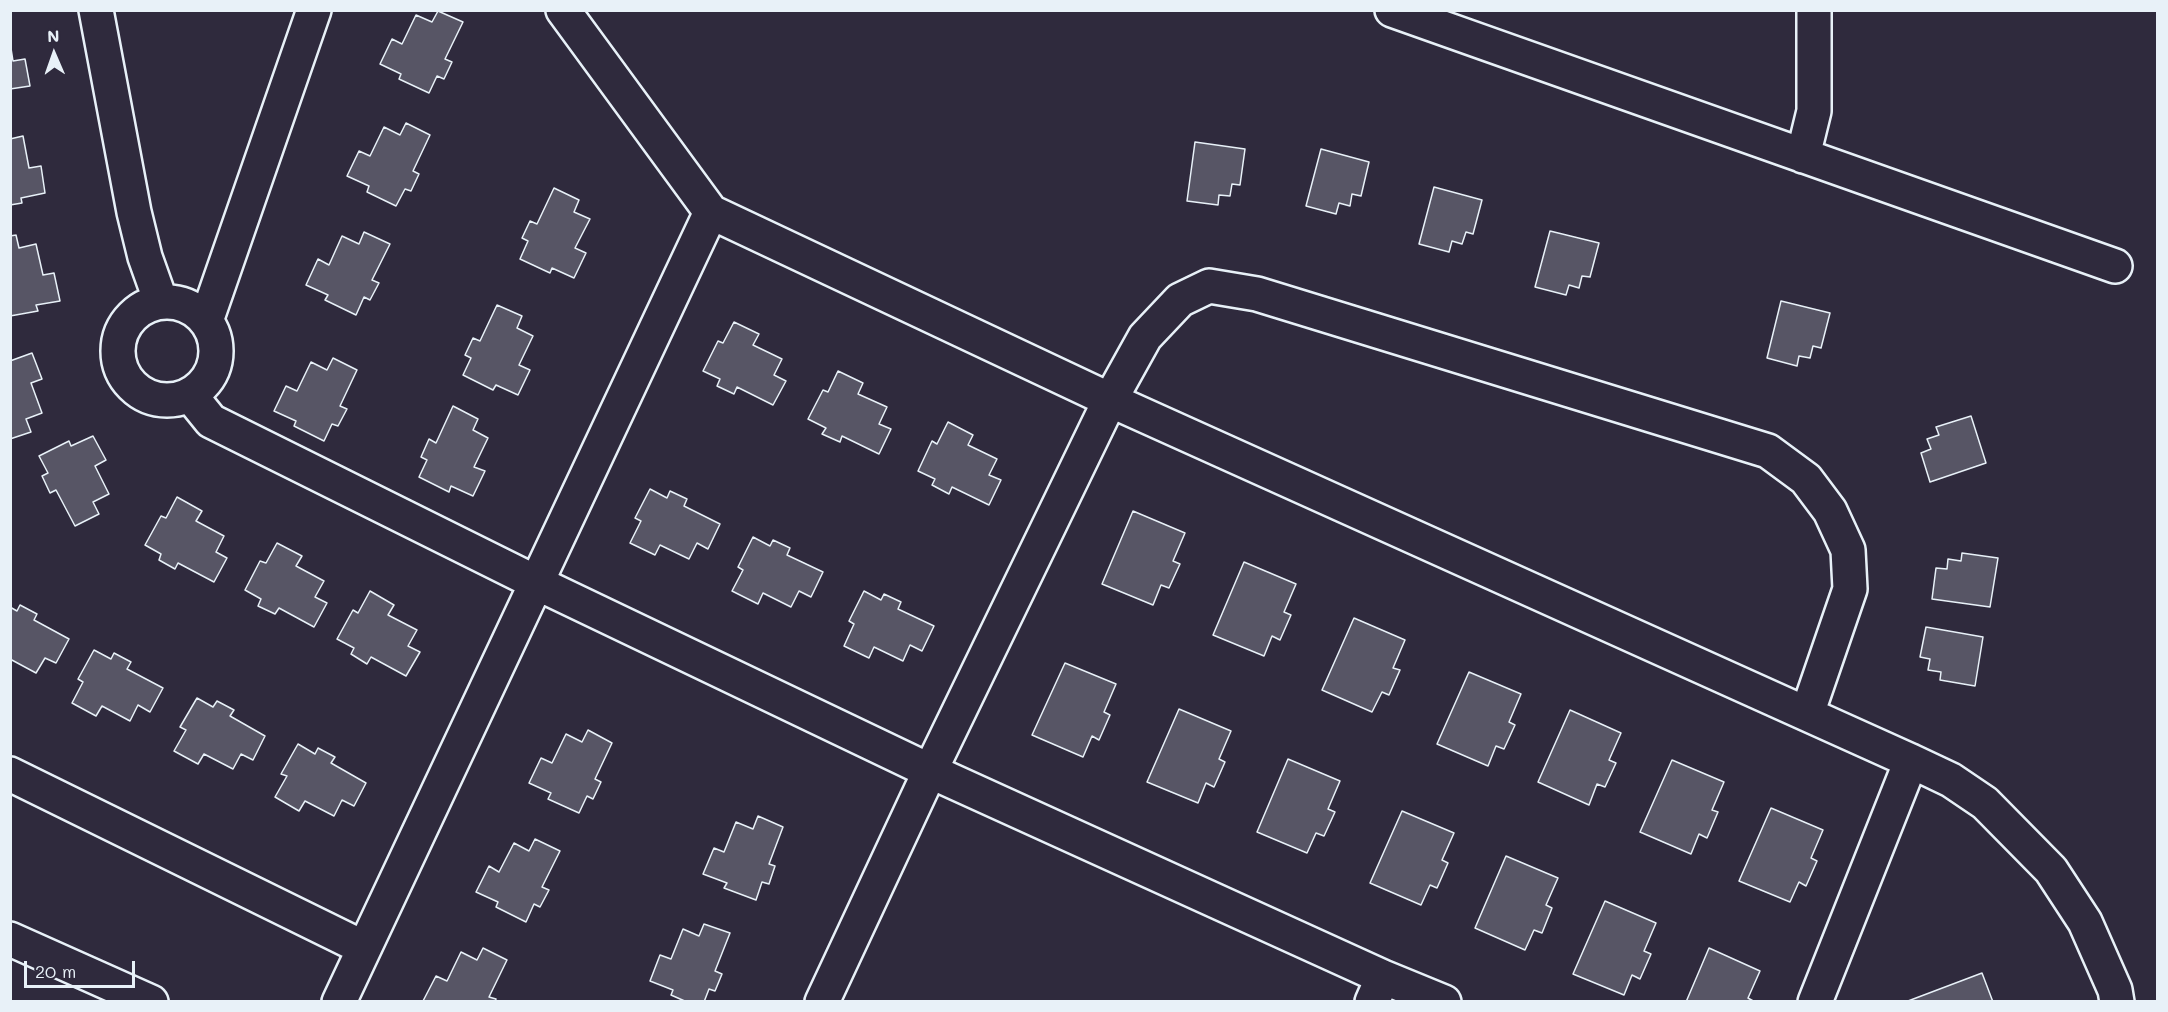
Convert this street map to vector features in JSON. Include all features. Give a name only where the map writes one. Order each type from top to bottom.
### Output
[{"type":"street","points":[[96,10],[134,212],[145,257],[161,302]]},
{"type":"street","points":[[206,321],[314,10]]},
{"type":"street","points":[[563,10],[711,212],[1110,400],[1951,780],[1985,803],[2051,870],[2085,922],[2115,990],[2117,1002]]},
{"type":"street","points":[[1392,10],[2115,266]]},
{"type":"street","points":[[1803,156],[1814,111],[1814,10]]},
{"type":"street","points":[[339,1002],[711,212]]},
{"type":"street","points":[[822,1002],[930,771],[1110,400],[1145,337],[1180,300],[1209,286],[1257,294],[1768,451],[1806,479],[1830,511],[1848,549],[1850,589],[1807,714]]},
{"type":"street","points":[[161,302],[177,303],[193,309],[206,321],[214,336],[216,353],[212,370],[204,384],[190,395],[175,399],[160,399],[145,395],[132,386],[123,374],[118,359],[118,344],[123,329],[132,316],[144,308],[161,302]]},
{"type":"street","points":[[190,395],[211,421],[537,583],[1377,989],[1444,1002]]},
{"type":"street","points":[[1815,1002],[1911,761]]},
{"type":"street","points":[[10,774],[364,948]]},
{"type":"street","points":[[10,939],[151,1002]]},
{"type":"building","points":[[438,11],[463,22],[445,59],[452,62],[444,79],[437,76],[429,93],[399,79],[401,74],[380,64],[392,39],[402,44],[416,15],[432,22]]},
{"type":"building","points":[[10,42],[13,61],[25,59],[30,86],[10,89]]},
{"type":"building","points":[[406,123],[430,135],[413,171],[419,174],[411,191],[405,189],[396,206],[367,192],[369,186],[347,176],[359,151],[370,156],[384,127],[400,135]]},
{"type":"building","points":[[23,136],[29,168],[41,166],[45,193],[21,198],[22,203],[10,205],[10,139]]},
{"type":"building","points":[[1195,142],[1245,149],[1240,185],[1232,184],[1230,196],[1219,195],[1218,205],[1187,201]]},
{"type":"building","points":[[1321,149],[1369,162],[1361,196],[1352,194],[1350,206],[1339,203],[1336,214],[1306,206]]},
{"type":"building","points":[[1434,187],[1482,200],[1473,234],[1466,232],[1462,244],[1452,241],[1449,252],[1419,244]]},
{"type":"building","points":[[554,188],[579,200],[574,212],[590,219],[575,248],[586,253],[574,278],[552,268],[550,273],[520,259],[528,241],[522,238],[530,221],[537,224]]},
{"type":"building","points":[[1550,231],[1599,243],[1590,277],[1582,276],[1579,288],[1569,285],[1566,295],[1535,287]]},
{"type":"building","points":[[364,232],[390,244],[372,280],[379,283],[370,300],[364,297],[356,315],[325,300],[328,295],[306,285],[318,259],[329,265],[342,236],[359,244]]},
{"type":"building","points":[[16,235],[19,248],[36,244],[43,275],[54,273],[60,301],[36,305],[38,311],[10,316],[10,236]]},
{"type":"building","points":[[1781,301],[1830,313],[1821,348],[1813,346],[1810,358],[1799,356],[1797,366],[1767,358]]},
{"type":"building","points":[[497,305],[522,316],[517,328],[533,336],[519,365],[530,370],[518,395],[496,385],[493,390],[463,375],[471,358],[465,355],[473,338],[480,341]]},
{"type":"building","points":[[734,322],[759,334],[753,345],[782,359],[774,375],[786,381],[773,405],[737,387],[734,394],[717,386],[720,379],[703,371],[718,341],[723,343]]},
{"type":"building","points":[[32,353],[42,379],[31,383],[42,413],[26,419],[31,432],[10,439],[10,361]]},
{"type":"building","points":[[333,358],[357,370],[340,406],[347,409],[338,426],[332,424],[324,441],[294,426],[296,421],[274,411],[286,386],[297,391],[311,362],[327,370]]},
{"type":"building","points":[[838,371],[863,383],[858,394],[887,407],[879,424],[891,429],[879,454],[842,436],[840,442],[822,434],[826,428],[808,419],[823,390],[828,392]]},
{"type":"building","points":[[453,406],[478,419],[473,430],[488,438],[474,467],[485,471],[473,496],[451,486],[449,492],[419,477],[427,460],[421,457],[429,439],[436,443]]},
{"type":"building","points":[[1971,416],[1986,463],[1930,482],[1921,453],[1931,449],[1927,439],[1939,435],[1936,427]]},
{"type":"building","points":[[948,422],[973,435],[968,445],[997,459],[989,475],[1001,480],[989,505],[952,487],[949,494],[932,485],[935,479],[918,471],[932,441],[937,444]]},
{"type":"building","points":[[93,436],[106,460],[95,466],[109,494],[93,502],[99,514],[75,526],[56,490],[50,493],[42,476],[48,473],[39,456],[69,441],[71,446]]},
{"type":"building","points":[[650,489],[667,498],[670,491],[687,499],[684,506],[720,524],[708,549],[697,543],[689,559],[660,545],[655,555],[630,543],[641,521],[635,518]]},
{"type":"building","points":[[177,497],[202,511],[196,521],[224,536],[216,552],[227,558],[214,582],[178,563],[175,569],[159,560],[161,554],[145,545],[161,516],[166,518]]},
{"type":"building","points":[[1133,511],[1185,533],[1173,561],[1180,564],[1169,588],[1161,585],[1153,605],[1102,584]]},
{"type":"building","points":[[753,537],[770,546],[773,540],[790,548],[787,555],[823,572],[811,597],[799,591],[791,607],[763,593],[758,604],[732,591],[743,570],[738,567]]},
{"type":"building","points":[[277,543],[302,556],[296,566],[324,581],[315,597],[327,603],[314,627],[279,608],[275,614],[258,606],[261,599],[245,590],[260,561],[266,563]]},
{"type":"building","points":[[1962,553],[1998,558],[1990,607],[1932,599],[1936,568],[1947,569],[1948,559],[1961,561]]},
{"type":"building","points":[[1244,562],[1296,584],[1284,612],[1291,615],[1280,640],[1272,636],[1264,656],[1213,635]]},
{"type":"building","points":[[370,591],[394,605],[388,615],[417,630],[408,646],[420,652],[406,676],[371,657],[367,664],[351,654],[354,648],[337,639],[353,610],[358,613]]},
{"type":"building","points":[[864,591],[881,600],[884,594],[901,602],[898,609],[934,626],[922,651],[910,645],[903,661],[874,647],[869,658],[844,646],[854,624],[849,621]]},
{"type":"building","points":[[20,605],[37,614],[34,620],[69,639],[56,663],[45,658],[36,673],[10,659],[10,607],[17,611]]},
{"type":"building","points":[[1354,618],[1405,640],[1393,668],[1400,670],[1389,695],[1382,692],[1372,712],[1322,690]]},
{"type":"building","points":[[1926,627],[1983,637],[1975,686],[1940,680],[1941,672],[1928,670],[1930,659],[1920,657]]},
{"type":"building","points":[[94,650],[111,659],[114,653],[131,662],[127,669],[163,688],[150,712],[138,705],[130,721],[102,706],[96,716],[72,703],[83,682],[78,679]]},
{"type":"building","points":[[1065,663],[1116,684],[1104,712],[1110,715],[1099,740],[1092,736],[1083,757],[1032,735]]},
{"type":"building","points":[[1469,672],[1521,694],[1509,722],[1515,725],[1504,749],[1496,746],[1488,766],[1437,744]]},
{"type":"building","points":[[197,698],[213,707],[217,701],[234,710],[230,716],[265,736],[253,760],[241,754],[233,769],[204,754],[198,764],[174,751],[186,730],[180,727]]},
{"type":"building","points":[[1179,709],[1231,731],[1219,759],[1225,762],[1214,787],[1206,783],[1198,803],[1147,782]]},
{"type":"building","points":[[1570,710],[1621,733],[1609,760],[1616,763],[1605,787],[1597,784],[1589,805],[1538,782]]},
{"type":"building","points":[[588,730],[612,743],[595,779],[601,782],[593,799],[587,796],[579,813],[548,799],[551,793],[529,783],[541,758],[552,763],[566,734],[582,742]]},
{"type":"building","points":[[298,744],[315,754],[318,748],[335,757],[331,763],[366,783],[354,806],[342,800],[334,816],[305,801],[299,811],[275,797],[287,776],[281,774]]},
{"type":"building","points":[[1288,759],[1340,781],[1328,809],[1335,812],[1324,836],[1316,833],[1307,853],[1257,832]]},
{"type":"building","points":[[1672,760],[1724,782],[1712,810],[1718,812],[1707,838],[1699,834],[1691,854],[1640,832]]},
{"type":"building","points":[[1771,808],[1823,830],[1811,858],[1817,861],[1806,886],[1799,882],[1790,902],[1739,881]]},
{"type":"building","points":[[1402,811],[1454,833],[1442,860],[1448,863],[1437,888],[1430,885],[1421,905],[1370,883]]},
{"type":"building","points":[[758,816],[783,827],[769,864],[775,866],[769,884],[762,882],[756,900],[724,888],[727,883],[703,874],[714,848],[724,852],[736,822],[753,829]]},
{"type":"building","points":[[535,839],[560,851],[542,887],[549,890],[540,907],[534,904],[526,922],[496,907],[498,902],[476,892],[489,866],[499,872],[514,843],[529,851]]},
{"type":"building","points":[[1506,856],[1558,878],[1546,905],[1552,908],[1542,933],[1534,930],[1525,950],[1475,928]]},
{"type":"building","points":[[1605,901],[1656,923],[1644,951],[1651,954],[1640,979],[1632,975],[1624,995],[1573,974]]},
{"type":"building","points":[[704,924],[730,933],[715,971],[722,974],[715,991],[709,989],[704,1002],[687,1002],[671,995],[673,990],[650,981],[660,955],[671,959],[683,929],[699,936]]},
{"type":"building","points":[[483,948],[507,960],[489,997],[496,999],[495,1002],[423,1001],[436,976],[447,981],[461,952],[477,960]]},
{"type":"building","points":[[1709,948],[1760,971],[1748,998],[1755,1002],[1686,1002]]},
{"type":"building","points":[[1982,973],[1993,1002],[1908,1002],[1908,1001]]}]
